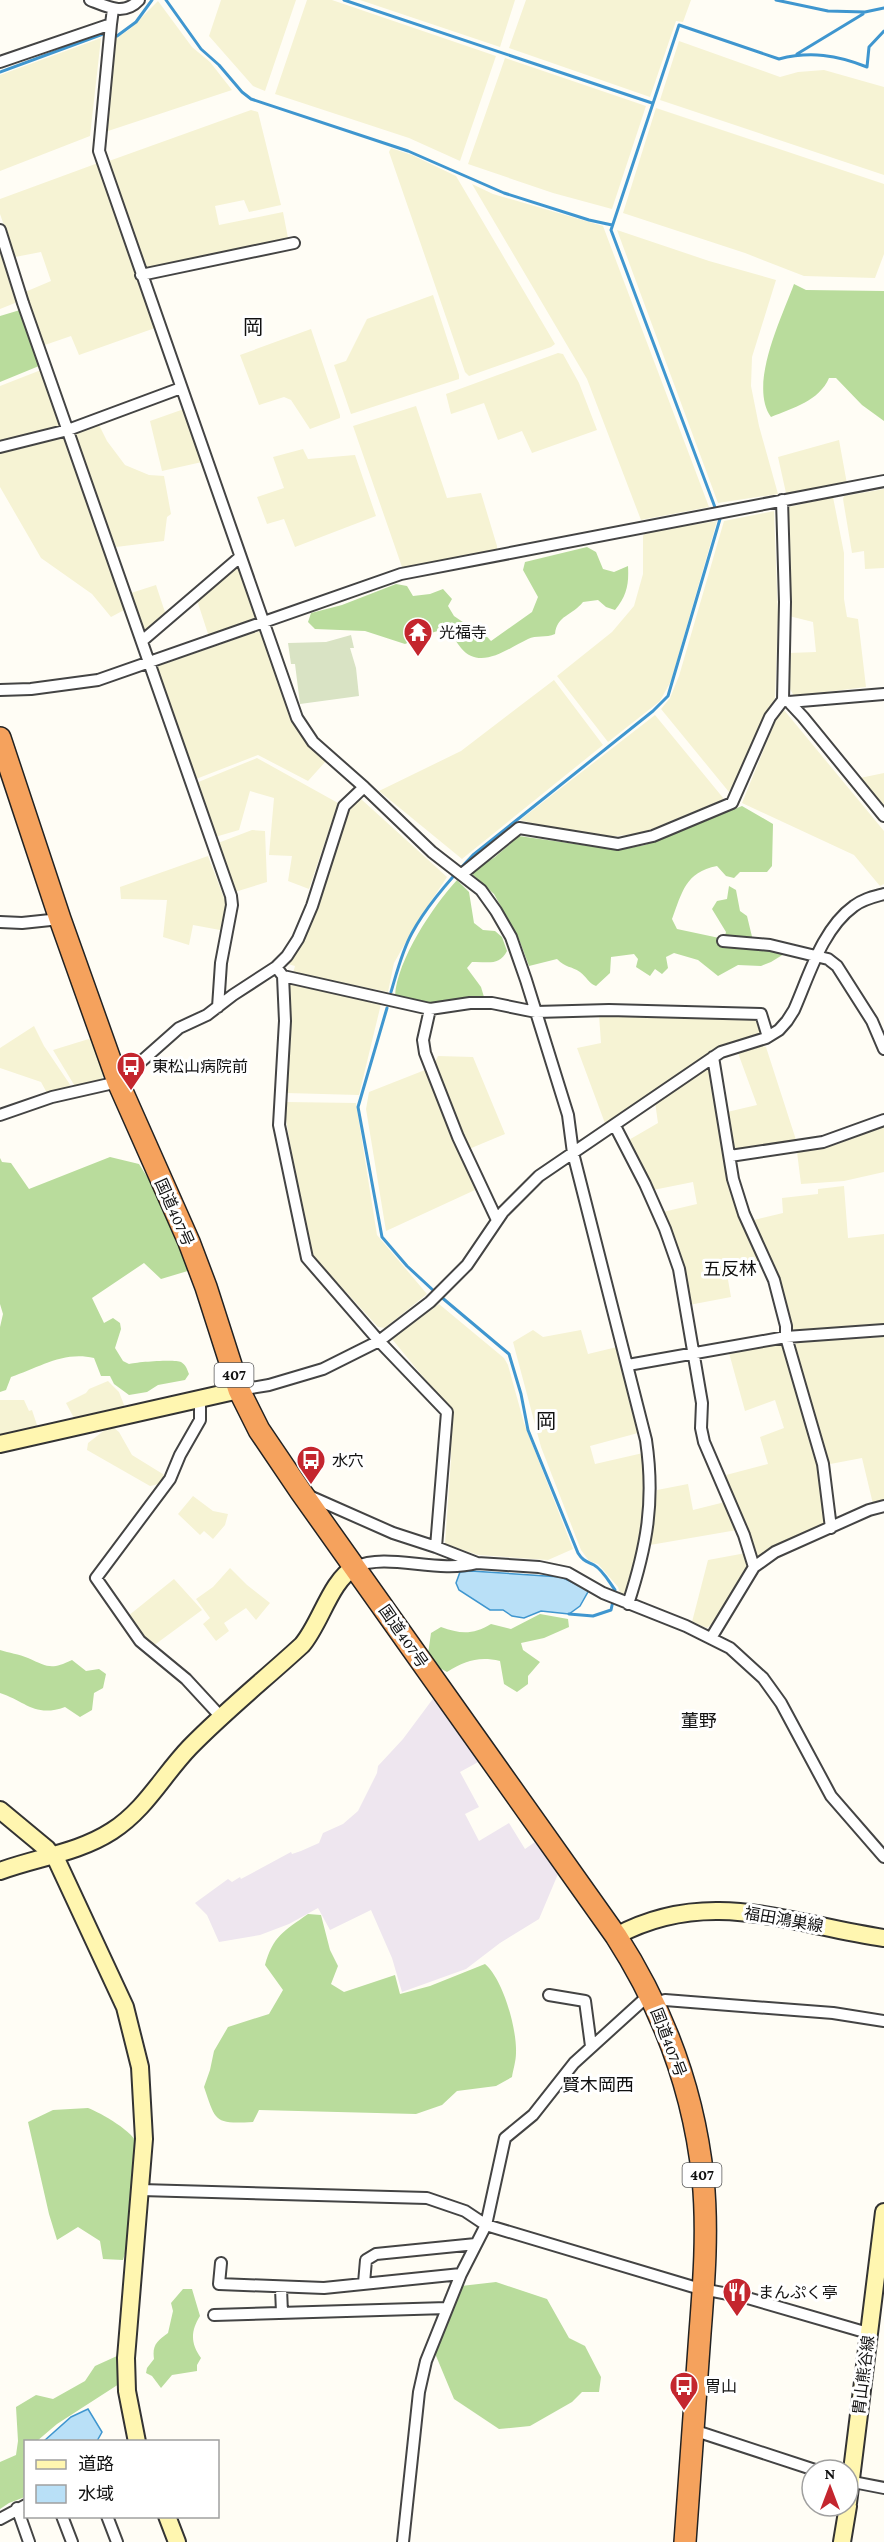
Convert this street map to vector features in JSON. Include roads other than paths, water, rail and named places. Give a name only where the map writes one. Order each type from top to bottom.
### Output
[{"type":"highway","name":"国道407号","points":[[0,738],[60,919],[118,1082],[189,1242],[239,1390],[259,1430],[616,1936],[652,1999],[687,2092],[699,2150],[705,2218],[703,2289],[685,2542]]},
{"type":"street","points":[[90,0],[113,9],[128,8],[139,0]]},
{"type":"street","points":[[113,9],[99,151],[297,718],[313,742],[364,786],[432,852],[481,890],[511,937],[536,1012],[568,1115],[573,1153],[646,1440],[651,1493],[644,1551],[628,1604]]},
{"type":"street","points":[[0,62],[111,24]]},
{"type":"street","points":[[0,230],[231,896],[232,905],[221,963],[218,1007]]},
{"type":"street","points":[[141,275],[294,243]]},
{"type":"street","points":[[0,447],[68,430],[182,388]]},
{"type":"street","points":[[0,690],[69,685],[99,680],[401,574],[884,481]]},
{"type":"street","points":[[782,500],[786,701],[884,816]]},
{"type":"street","points":[[142,641],[240,557]]},
{"type":"street","points":[[462,874],[519,828],[618,844],[652,836],[732,803],[770,717],[786,701],[884,693]]},
{"type":"street","points":[[364,786],[344,806],[312,906],[280,972],[285,1021],[279,1125],[308,1258],[380,1341],[447,1412],[436,1547]]},
{"type":"street","points":[[0,1444],[279,1383],[322,1369],[380,1341],[430,1302],[458,1275],[497,1220],[533,1181],[722,1052],[768,1037],[788,1021],[830,933],[853,907],[869,898],[884,894]]},
{"type":"street","points":[[0,922],[22,923],[60,919]]},
{"type":"street","points":[[723,941],[770,945],[828,960],[837,966],[872,1021],[884,1049]]},
{"type":"street","points":[[0,1115],[51,1097],[118,1082],[179,1028],[207,1015],[233,995],[280,972],[430,1009],[470,1003],[492,1003],[536,1012],[609,1010],[761,1014],[768,1037]]},
{"type":"street","points":[[430,1009],[423,1040],[425,1053],[458,1137],[497,1220]]},
{"type":"street","points":[[713,1058],[733,1179],[744,1214],[774,1280],[786,1337],[823,1464],[831,1528]]},
{"type":"street","points":[[730,1156],[823,1142],[884,1120]]},
{"type":"street","points":[[615,1126],[645,1184],[665,1229],[679,1269],[702,1403],[701,1428],[704,1442],[744,1535],[754,1567]]},
{"type":"street","points":[[628,1365],[786,1337],[884,1330]]},
{"type":"street","points":[[200,1400],[198,1426],[180,1455],[170,1479],[96,1578],[140,1641],[186,1679],[222,1718]]},
{"type":"street","points":[[301,1492],[393,1533],[477,1563]]},
{"type":"street","points":[[711,1638],[754,1567],[775,1552],[884,1506]]},
{"type":"street","points":[[0,1870],[53,1856],[94,1841],[125,1822],[142,1807],[189,1748],[302,1645],[312,1632],[340,1580],[355,1567],[364,1563],[381,1561],[450,1568],[477,1563],[550,1568],[568,1573],[603,1593],[711,1638],[737,1653],[763,1678],[798,1731],[831,1796],[884,1857]]},
{"type":"street","points":[[0,1810],[53,1856],[121,1997],[134,2039],[143,2094],[144,2139],[126,2358],[127,2391],[137,2440]]},
{"type":"street","name":"福田鴻巣線","points":[[616,1936],[657,1919],[687,1913],[727,1910],[762,1913],[884,1938]]},
{"type":"street","points":[[549,1995],[585,2001],[591,2046]]},
{"type":"street","points":[[403,2542],[418,2392],[426,2361],[447,2308],[486,2225],[505,2138],[532,2115],[574,2063],[591,2046],[652,1999],[833,2013],[884,2021]]},
{"type":"street","points":[[141,2190],[419,2197],[447,2203],[465,2211],[486,2225],[703,2289],[744,2297],[868,2333]]},
{"type":"street","name":"胄山熊谷線","points":[[853,2458],[884,2212]]},
{"type":"street","points":[[364,2283],[366,2260],[376,2253],[476,2244]]},
{"type":"street","points":[[221,2263],[219,2284],[281,2288],[324,2288],[461,2274]]},
{"type":"street","points":[[281,2288],[282,2313]]},
{"type":"street","points":[[214,2315],[447,2308]]},
{"type":"street","points":[[693,2430],[800,2465]]},
{"type":"street","points":[[860,2483],[884,2488]]},
{"type":"street","points":[[0,2518],[21,2506],[29,2542]]},
{"type":"street","points":[[63,2518],[72,2542]]},
{"type":"street","points":[[107,2518],[117,2542]]},
{"type":"street","points":[[167,2518],[177,2542]]},
{"type":"street","name":"胄山熊谷線","points":[[842,2542],[846,2518]]},
{"type":"water","points":[[460,1572],[561,1577],[589,1590],[580,1606],[569,1614],[541,1611],[524,1618],[512,1616],[503,1610],[490,1610],[459,1590],[456,1583]]},
{"type":"water","points":[[88,2409],[102,2432],[98,2440],[45,2440],[71,2417]]},
{"type":"waterway","points":[[0,72],[103,34],[117,36],[136,22],[152,0]]},
{"type":"waterway","points":[[166,0],[201,49],[251,99],[408,151],[504,193],[612,225]]},
{"type":"waterway","points":[[344,0],[652,103]]},
{"type":"waterway","points":[[776,0],[828,11],[865,12],[884,8]]},
{"type":"waterway","points":[[797,54],[863,14]]},
{"type":"waterway","points":[[716,510],[611,230],[679,25],[779,59],[813,55],[845,60],[867,67],[869,47],[884,31]]},
{"type":"waterway","points":[[391,992],[412,933],[432,902],[473,855],[653,711],[668,696],[720,519],[718,516]]},
{"type":"waterway","points":[[387,1008],[358,1107],[382,1237],[407,1266],[435,1292]]},
{"type":"waterway","points":[[440,1296],[509,1354],[521,1394],[528,1430],[578,1553],[603,1573],[615,1590],[614,1594]]},
{"type":"waterway","points":[[569,1614],[593,1616],[611,1610],[613,1601]]},
{"type":"place","name":"光福寺","points":[[418,658]]},
{"type":"place","name":"東松山病院前","points":[[131,1092]]},
{"type":"place","name":"水穴","points":[[311,1486]]},
{"type":"place","name":"まんぷく亭","points":[[737,2318]]},
{"type":"place","name":"冑山","points":[[684,2412]]},
{"type":"district","name":"岡","points":[[253,327]]},
{"type":"district","name":"五反林","points":[[730,1269]]},
{"type":"district","name":"岡","points":[[546,1421]]},
{"type":"district","name":"董野","points":[[699,1721]]},
{"type":"district","name":"賢木岡西","points":[[598,2085]]}]
